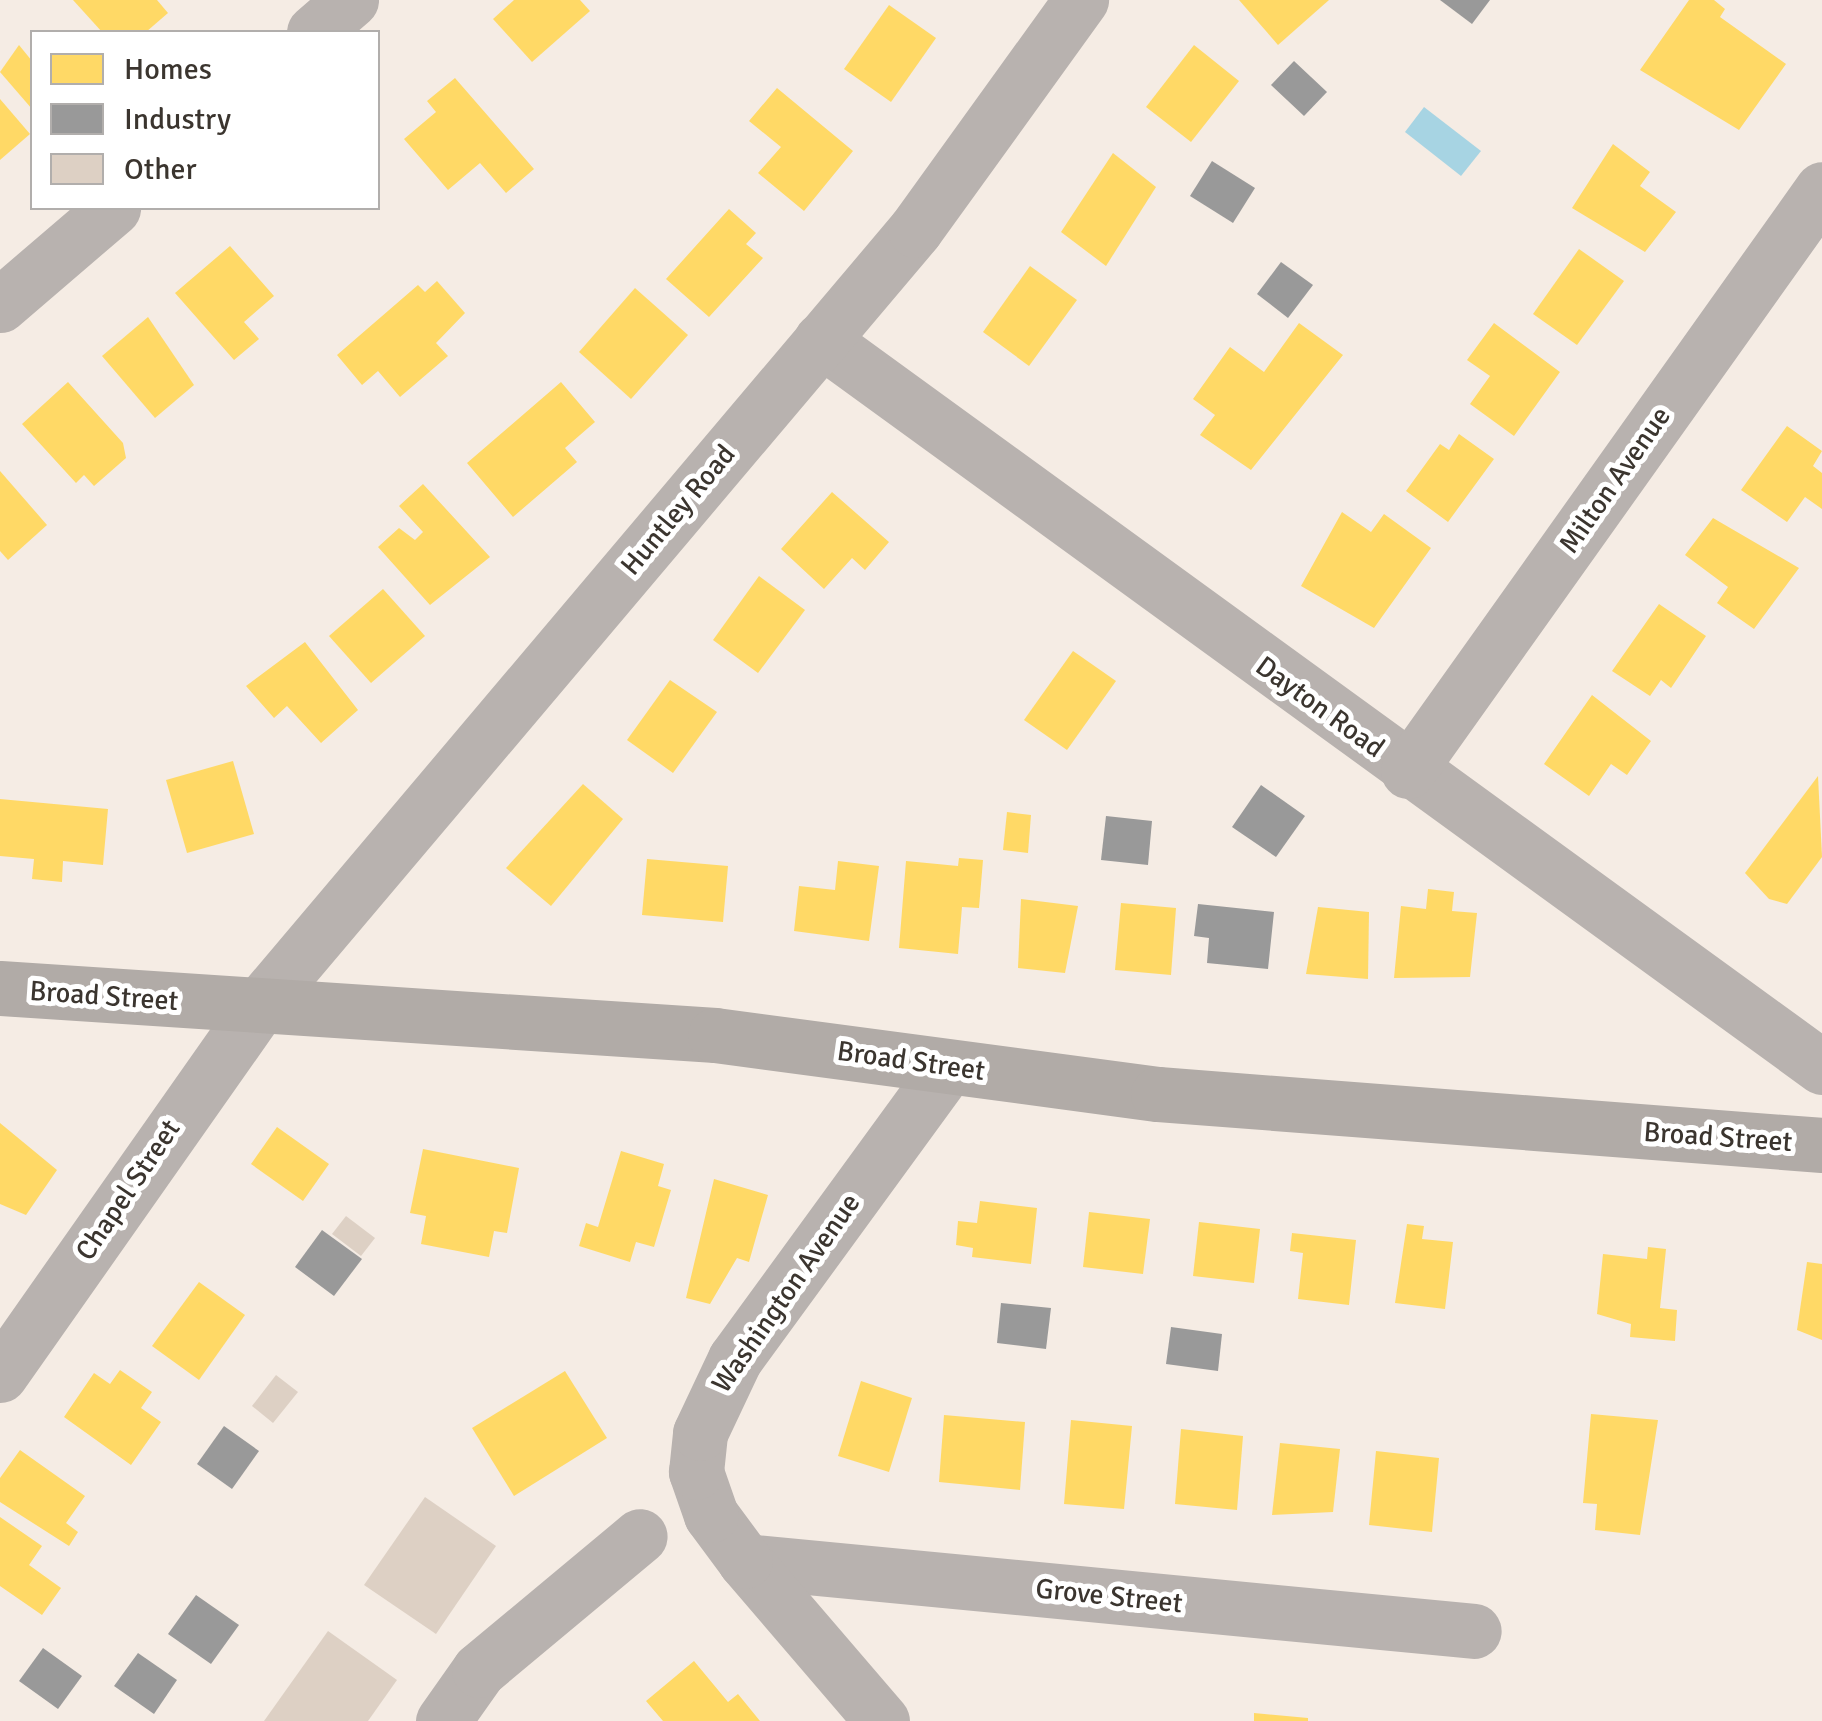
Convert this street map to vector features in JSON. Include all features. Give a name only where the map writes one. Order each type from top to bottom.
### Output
[{"type":"main road","name":"Broad Street","points":[[0,988],[715,1035],[1158,1094],[1822,1145]]},
{"type":"street","points":[[316,30],[351,0]]},
{"type":"street","name":"Huntley Road","points":[[259,1006],[915,230],[1081,0]]},
{"type":"street","name":"Milton Avenue","points":[[1408,772],[1822,190]]},
{"type":"street","points":[[0,306],[111,210]]},
{"type":"street","name":"Dayton Road","points":[[821,340],[1408,772],[1822,1067]]},
{"type":"street","name":"Chapel Street","points":[[0,1374],[259,1006]]},
{"type":"street","name":"Washington Avenue","points":[[882,1721],[745,1561],[711,1515],[696,1472],[714,1396],[948,1066]]},
{"type":"street","points":[[443,1721],[479,1670],[640,1536]]},
{"type":"street","name":"Grove Street","points":[[745,1561],[1474,1632]]},
{"type":"water","points":[[1424,107],[1481,151],[1461,176],[1405,132]]},
{"type":"building: Homes","points":[[73,0],[157,0],[168,13],[148,30],[100,30]]},
{"type":"building: Homes","points":[[514,0],[580,0],[590,11],[532,62],[493,19]]},
{"type":"building: Homes","points":[[1239,0],[1329,0],[1278,45]]},
{"type":"building: Homes","points":[[1689,0],[1714,0],[1725,9],[1720,17],[1786,64],[1739,130],[1640,70]]},
{"type":"building: Homes","points":[[889,5],[936,38],[891,102],[844,69]]},
{"type":"building: Homes","points":[[19,45],[30,59],[30,107],[0,72]]},
{"type":"building: Homes","points":[[1194,45],[1239,81],[1191,142],[1146,107]]},
{"type":"building: Homes","points":[[455,78],[534,169],[506,193],[480,163],[448,190],[404,139],[436,112],[427,101]]},
{"type":"building: Homes","points":[[777,88],[853,151],[804,211],[758,173],[781,147],[749,121]]},
{"type":"building: Homes","points":[[0,99],[30,134],[0,160]]},
{"type":"building: Homes","points":[[1613,144],[1650,172],[1640,186],[1676,212],[1645,252],[1572,208]]},
{"type":"building: Homes","points":[[1113,153],[1156,187],[1106,266],[1061,232]]},
{"type":"building: Homes","points":[[729,209],[756,233],[746,244],[763,258],[709,317],[666,279]]},
{"type":"building: Homes","points":[[230,246],[274,296],[244,322],[259,339],[234,360],[175,293]]},
{"type":"building: Homes","points":[[1579,249],[1624,281],[1577,345],[1533,314]]},
{"type":"building: Homes","points":[[1030,266],[1077,300],[1029,366],[983,332]]},
{"type":"building: Homes","points":[[437,281],[465,313],[436,343],[448,356],[400,397],[378,371],[362,385],[337,355],[418,285],[425,292]]},
{"type":"building: Homes","points":[[635,288],[688,335],[631,399],[579,352]]},
{"type":"building: Homes","points":[[148,317],[194,385],[155,418],[102,356]]},
{"type":"building: Homes","points":[[1299,323],[1343,355],[1251,470],[1200,435],[1215,415],[1193,399],[1230,347],[1264,372]]},
{"type":"building: Homes","points":[[1494,323],[1560,372],[1514,436],[1470,404],[1490,376],[1467,360]]},
{"type":"building: Homes","points":[[68,382],[123,443],[126,458],[94,486],[84,475],[76,483],[22,424]]},
{"type":"building: Homes","points":[[561,382],[595,422],[565,448],[577,462],[513,517],[467,463]]},
{"type":"building: Homes","points":[[1787,426],[1822,451],[1813,466],[1822,473],[1822,509],[1805,497],[1787,522],[1741,490]]},
{"type":"building: Homes","points":[[1459,434],[1494,459],[1448,522],[1406,491],[1440,444],[1449,450]]},
{"type":"building: Homes","points":[[0,471],[47,525],[8,560],[0,551]]},
{"type":"building: Homes","points":[[423,484],[490,557],[430,605],[378,547],[399,528],[415,540],[423,532],[399,506]]},
{"type":"building: Homes","points":[[832,492],[889,542],[865,570],[852,558],[824,589],[781,549]]},
{"type":"building: Homes","points":[[1342,512],[1371,532],[1384,514],[1431,548],[1374,628],[1301,586]]},
{"type":"building: Homes","points":[[1713,518],[1799,568],[1754,629],[1717,603],[1728,587],[1685,555]]},
{"type":"building: Homes","points":[[759,576],[805,610],[758,673],[713,640]]},
{"type":"building: Homes","points":[[383,589],[425,636],[371,683],[329,636]]},
{"type":"building: Homes","points":[[1659,604],[1706,636],[1671,688],[1661,680],[1650,696],[1612,671]]},
{"type":"building: Homes","points":[[305,642],[358,710],[321,743],[287,706],[274,718],[246,686]]},
{"type":"building: Homes","points":[[1073,651],[1116,681],[1067,750],[1024,720]]},
{"type":"building: Homes","points":[[670,680],[717,712],[673,773],[627,740]]},
{"type":"building: Homes","points":[[1592,695],[1651,741],[1627,775],[1611,764],[1589,796],[1544,764]]},
{"type":"building: Homes","points":[[233,761],[254,834],[187,853],[166,780]]},
{"type":"building: Homes","points":[[1818,776],[1822,857],[1787,904],[1769,899],[1745,873]]},
{"type":"building: Homes","points":[[583,784],[623,819],[551,906],[506,868]]},
{"type":"building: Homes","points":[[0,799],[108,809],[103,865],[63,861],[62,882],[32,879],[34,859],[0,856]]},
{"type":"building: Homes","points":[[1007,812],[1031,815],[1028,853],[1003,850]]},
{"type":"building: Homes","points":[[959,858],[983,860],[979,908],[962,907],[958,954],[899,948],[906,861],[958,866]]},
{"type":"building: Homes","points":[[647,859],[728,866],[723,922],[642,915]]},
{"type":"building: Homes","points":[[838,861],[879,866],[869,941],[794,931],[799,886],[835,890]]},
{"type":"building: Homes","points":[[1428,889],[1454,892],[1452,911],[1477,913],[1470,977],[1394,978],[1401,906],[1426,909]]},
{"type":"building: Homes","points":[[1021,899],[1078,906],[1065,973],[1018,968]]},
{"type":"building: Homes","points":[[1121,903],[1176,908],[1171,975],[1115,970]]},
{"type":"building: Homes","points":[[1318,907],[1369,912],[1368,979],[1306,974]]},
{"type":"building: Homes","points":[[0,1123],[57,1170],[26,1215],[0,1204]]},
{"type":"building: Homes","points":[[277,1127],[329,1164],[303,1201],[251,1164]]},
{"type":"building: Homes","points":[[423,1149],[519,1168],[507,1233],[494,1231],[489,1257],[421,1244],[426,1216],[410,1213]]},
{"type":"building: Homes","points":[[621,1151],[664,1164],[658,1186],[671,1190],[654,1247],[636,1242],[630,1262],[579,1246],[586,1223],[598,1227]]},
{"type":"building: Homes","points":[[714,1179],[768,1195],[749,1262],[737,1258],[710,1304],[686,1298]]},
{"type":"building: Homes","points":[[980,1201],[1037,1208],[1031,1264],[972,1257],[973,1248],[956,1245],[958,1221],[977,1223]]},
{"type":"building: Homes","points":[[1089,1212],[1150,1219],[1143,1274],[1083,1267]]},
{"type":"building: Homes","points":[[1199,1222],[1260,1229],[1254,1283],[1193,1276]]},
{"type":"building: Homes","points":[[1407,1224],[1424,1226],[1422,1239],[1453,1242],[1445,1309],[1395,1303]]},
{"type":"building: Homes","points":[[1292,1233],[1356,1240],[1349,1305],[1298,1299],[1303,1253],[1290,1251]]},
{"type":"building: Homes","points":[[1648,1247],[1666,1249],[1660,1308],[1677,1310],[1675,1341],[1630,1337],[1631,1324],[1597,1314],[1603,1254],[1647,1259]]},
{"type":"building: Homes","points":[[1807,1262],[1822,1264],[1822,1340],[1797,1330]]},
{"type":"building: Homes","points":[[199,1282],[245,1315],[199,1380],[152,1346]]},
{"type":"building: Homes","points":[[120,1370],[152,1392],[141,1408],[161,1422],[131,1465],[64,1417],[94,1373],[110,1384]]},
{"type":"building: Homes","points":[[565,1371],[607,1438],[514,1496],[472,1428]]},
{"type":"building: Homes","points":[[861,1381],[912,1398],[889,1472],[838,1456]]},
{"type":"building: Homes","points":[[1591,1414],[1658,1420],[1640,1535],[1595,1530],[1597,1504],[1583,1503]]},
{"type":"building: Homes","points":[[944,1415],[1025,1422],[1020,1490],[939,1482]]},
{"type":"building: Homes","points":[[1071,1420],[1132,1426],[1124,1509],[1064,1504]]},
{"type":"building: Homes","points":[[1181,1429],[1243,1436],[1237,1510],[1175,1504]]},
{"type":"building: Homes","points":[[1280,1443],[1340,1449],[1333,1512],[1272,1515]]},
{"type":"building: Homes","points":[[20,1450],[85,1496],[66,1523],[78,1532],[69,1546],[0,1502],[0,1478]]},
{"type":"building: Homes","points":[[1376,1451],[1439,1458],[1432,1532],[1369,1525]]},
{"type":"building: Homes","points":[[0,1517],[42,1546],[29,1565],[61,1588],[42,1615],[0,1586]]},
{"type":"building: Homes","points":[[694,1661],[728,1702],[738,1694],[760,1721],[663,1721],[646,1701]]},
{"type":"building: Homes","points":[[1254,1713],[1308,1718],[1308,1721],[1254,1721]]},
{"type":"building: Industry","points":[[1440,0],[1490,0],[1472,24]]},
{"type":"building: Industry","points":[[1294,61],[1327,92],[1304,116],[1271,85]]},
{"type":"building: Industry","points":[[1212,161],[1255,188],[1233,223],[1190,196]]},
{"type":"building: Industry","points":[[1281,262],[1313,285],[1288,318],[1257,294]]},
{"type":"building: Industry","points":[[1261,785],[1305,816],[1276,857],[1232,827]]},
{"type":"building: Industry","points":[[1106,816],[1152,821],[1148,865],[1101,860]]},
{"type":"building: Industry","points":[[1198,904],[1274,912],[1268,969],[1207,963],[1209,938],[1194,936]]},
{"type":"building: Industry","points":[[322,1230],[362,1259],[334,1296],[295,1267]]},
{"type":"building: Industry","points":[[1001,1303],[1051,1308],[1046,1349],[997,1343]]},
{"type":"building: Industry","points":[[1171,1327],[1222,1334],[1218,1371],[1166,1364]]},
{"type":"building: Industry","points":[[224,1426],[259,1451],[232,1489],[197,1464]]},
{"type":"building: Industry","points":[[196,1595],[239,1625],[211,1664],[168,1634]]},
{"type":"building: Industry","points":[[43,1648],[82,1676],[58,1709],[19,1681]]},
{"type":"building: Industry","points":[[138,1653],[177,1680],[154,1714],[114,1686]]},
{"type":"building: Other","points":[[346,1216],[375,1238],[361,1256],[332,1234]]},
{"type":"building: Other","points":[[276,1375],[298,1392],[273,1423],[252,1406]]},
{"type":"building: Other","points":[[425,1497],[496,1546],[436,1634],[364,1585]]},
{"type":"building: Other","points":[[328,1631],[397,1680],[368,1721],[264,1721]]}]
